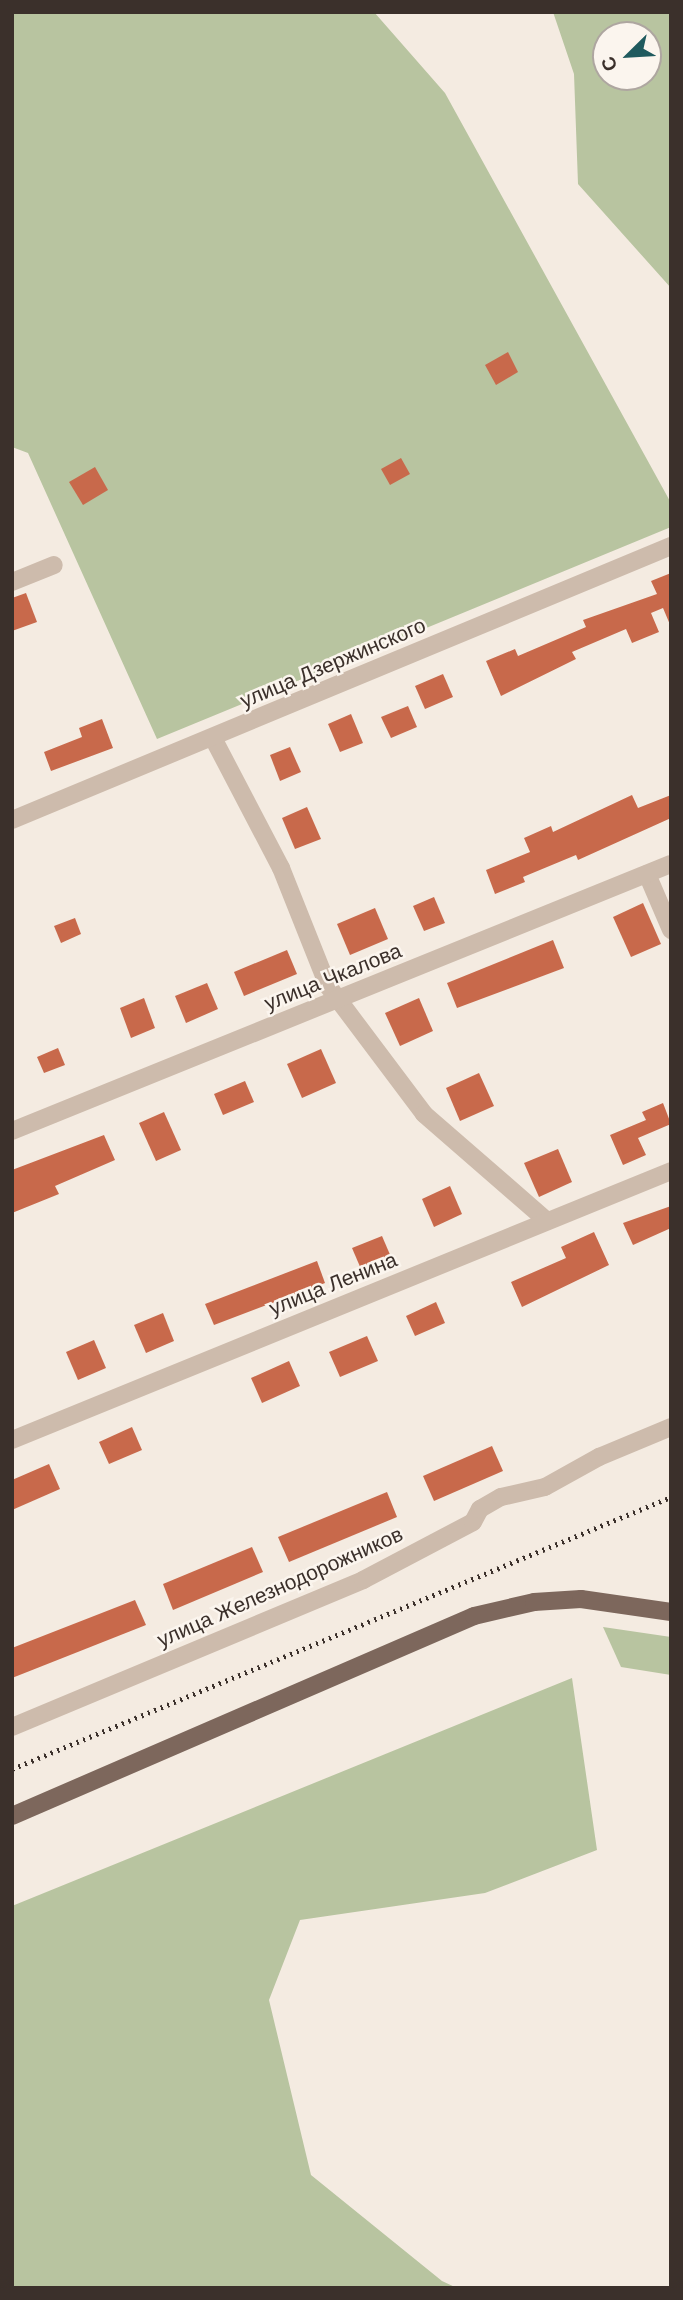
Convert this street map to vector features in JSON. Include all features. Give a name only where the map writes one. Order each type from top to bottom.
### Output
[{"type":"main road","points":[[12,1816],[474,1616],[534,1602],[581,1599],[671,1612]]},
{"type":"street","name":"улица Дзержинского","points":[[12,820],[671,546]]},
{"type":"street","points":[[12,582],[54,565]]},
{"type":"street","points":[[213,737],[250,803],[328,986],[424,1114],[547,1221]]},
{"type":"street","name":"улица Чкалова","points":[[12,1131],[671,864]]},
{"type":"street","points":[[647,874],[671,930]]},
{"type":"street","name":"улица Ленина","points":[[12,1440],[671,1171]]},
{"type":"street","name":"улица Железнодорожников","points":[[12,1727],[363,1580],[473,1522],[480,1509],[501,1497],[545,1487],[599,1457],[671,1427]]},
{"type":"green space","points":[[12,12],[374,12],[445,93],[671,503],[671,527],[157,739],[28,453],[12,447]]},
{"type":"green space","points":[[553,12],[671,12],[671,288],[578,184],[574,74]]},
{"type":"green space","points":[[603,1627],[671,1637],[671,1675],[621,1667]]},
{"type":"green space","points":[[572,1678],[597,1850],[485,1893],[300,1920],[269,2000],[311,2175],[442,2281],[457,2288],[12,2288],[12,1906]]},
{"type":"building","points":[[508,352],[518,372],[496,385],[485,365]]},
{"type":"building","points":[[401,458],[410,474],[390,485],[381,469]]},
{"type":"building","points":[[95,467],[108,490],[83,505],[69,482]]},
{"type":"building","points":[[671,573],[671,627],[663,608],[651,613],[659,632],[632,643],[626,629],[572,652],[576,659],[501,696],[486,661],[515,649],[518,656],[586,627],[583,620],[657,594],[651,581]]},
{"type":"building","points":[[26,593],[37,622],[12,631],[12,598]]},
{"type":"building","points":[[443,674],[453,697],[425,709],[415,686]]},
{"type":"building","points":[[408,706],[417,727],[391,738],[381,717]]},
{"type":"building","points":[[351,714],[363,743],[340,752],[328,724]]},
{"type":"building","points":[[102,719],[113,748],[51,771],[44,752],[82,737],[79,728]]},
{"type":"building","points":[[290,747],[301,772],[280,781],[270,755]]},
{"type":"building","points":[[632,795],[638,808],[671,795],[671,818],[578,860],[576,855],[523,877],[525,882],[495,894],[486,870],[530,852],[524,838],[551,826],[553,832]]},
{"type":"building","points":[[307,807],[321,839],[295,849],[282,818]]},
{"type":"building","points":[[434,897],[445,923],[424,931],[413,906]]},
{"type":"building","points":[[643,903],[661,944],[631,957],[613,917]]},
{"type":"building","points":[[375,908],[388,939],[350,955],[337,924]]},
{"type":"building","points":[[75,918],[81,934],[61,943],[54,926]]},
{"type":"building","points":[[553,940],[564,968],[457,1008],[447,983]]},
{"type":"building","points":[[287,950],[297,974],[244,996],[234,972]]},
{"type":"building","points":[[207,983],[218,1009],[186,1023],[175,996]]},
{"type":"building","points":[[144,998],[155,1028],[131,1038],[120,1008]]},
{"type":"building","points":[[419,998],[433,1031],[400,1046],[385,1013]]},
{"type":"building","points":[[58,1048],[65,1065],[44,1073],[37,1057]]},
{"type":"building","points":[[321,1049],[336,1083],[302,1098],[287,1064]]},
{"type":"building","points":[[479,1073],[494,1106],[460,1121],[446,1088]]},
{"type":"building","points":[[245,1081],[254,1102],[223,1115],[214,1094]]},
{"type":"building","points":[[663,1103],[671,1124],[638,1138],[646,1155],[623,1165],[610,1135],[646,1120],[642,1112]]},
{"type":"building","points":[[164,1112],[181,1150],[156,1161],[139,1123]]},
{"type":"building","points":[[104,1135],[115,1160],[55,1186],[59,1194],[12,1213],[12,1170]]},
{"type":"building","points":[[558,1149],[572,1182],[539,1197],[524,1163]]},
{"type":"building","points":[[450,1186],[462,1214],[434,1227],[422,1199]]},
{"type":"building","points":[[671,1206],[671,1228],[633,1245],[623,1223]]},
{"type":"building","points":[[594,1232],[609,1265],[522,1307],[511,1282],[566,1258],[561,1247]]},
{"type":"building","points":[[382,1236],[391,1257],[361,1269],[352,1248]]},
{"type":"building","points":[[317,1261],[325,1283],[214,1325],[205,1304]]},
{"type":"building","points":[[436,1302],[445,1323],[415,1336],[406,1316]]},
{"type":"building","points":[[163,1313],[174,1341],[146,1353],[134,1325]]},
{"type":"building","points":[[367,1336],[378,1361],[340,1377],[329,1352]]},
{"type":"building","points":[[94,1340],[106,1368],[78,1380],[66,1352]]},
{"type":"building","points":[[289,1361],[300,1386],[262,1403],[251,1378]]},
{"type":"building","points":[[132,1427],[142,1450],[109,1464],[99,1442]]},
{"type":"building","points":[[492,1446],[503,1471],[434,1501],[423,1476]]},
{"type":"building","points":[[49,1464],[60,1489],[12,1510],[12,1480]]},
{"type":"building","points":[[387,1492],[397,1517],[289,1562],[278,1537]]},
{"type":"building","points":[[252,1547],[263,1572],[173,1610],[163,1584]]},
{"type":"building","points":[[135,1600],[146,1625],[12,1678],[12,1648]]},
{"type":"railway","points":[[12,1769],[671,1497]]}]
